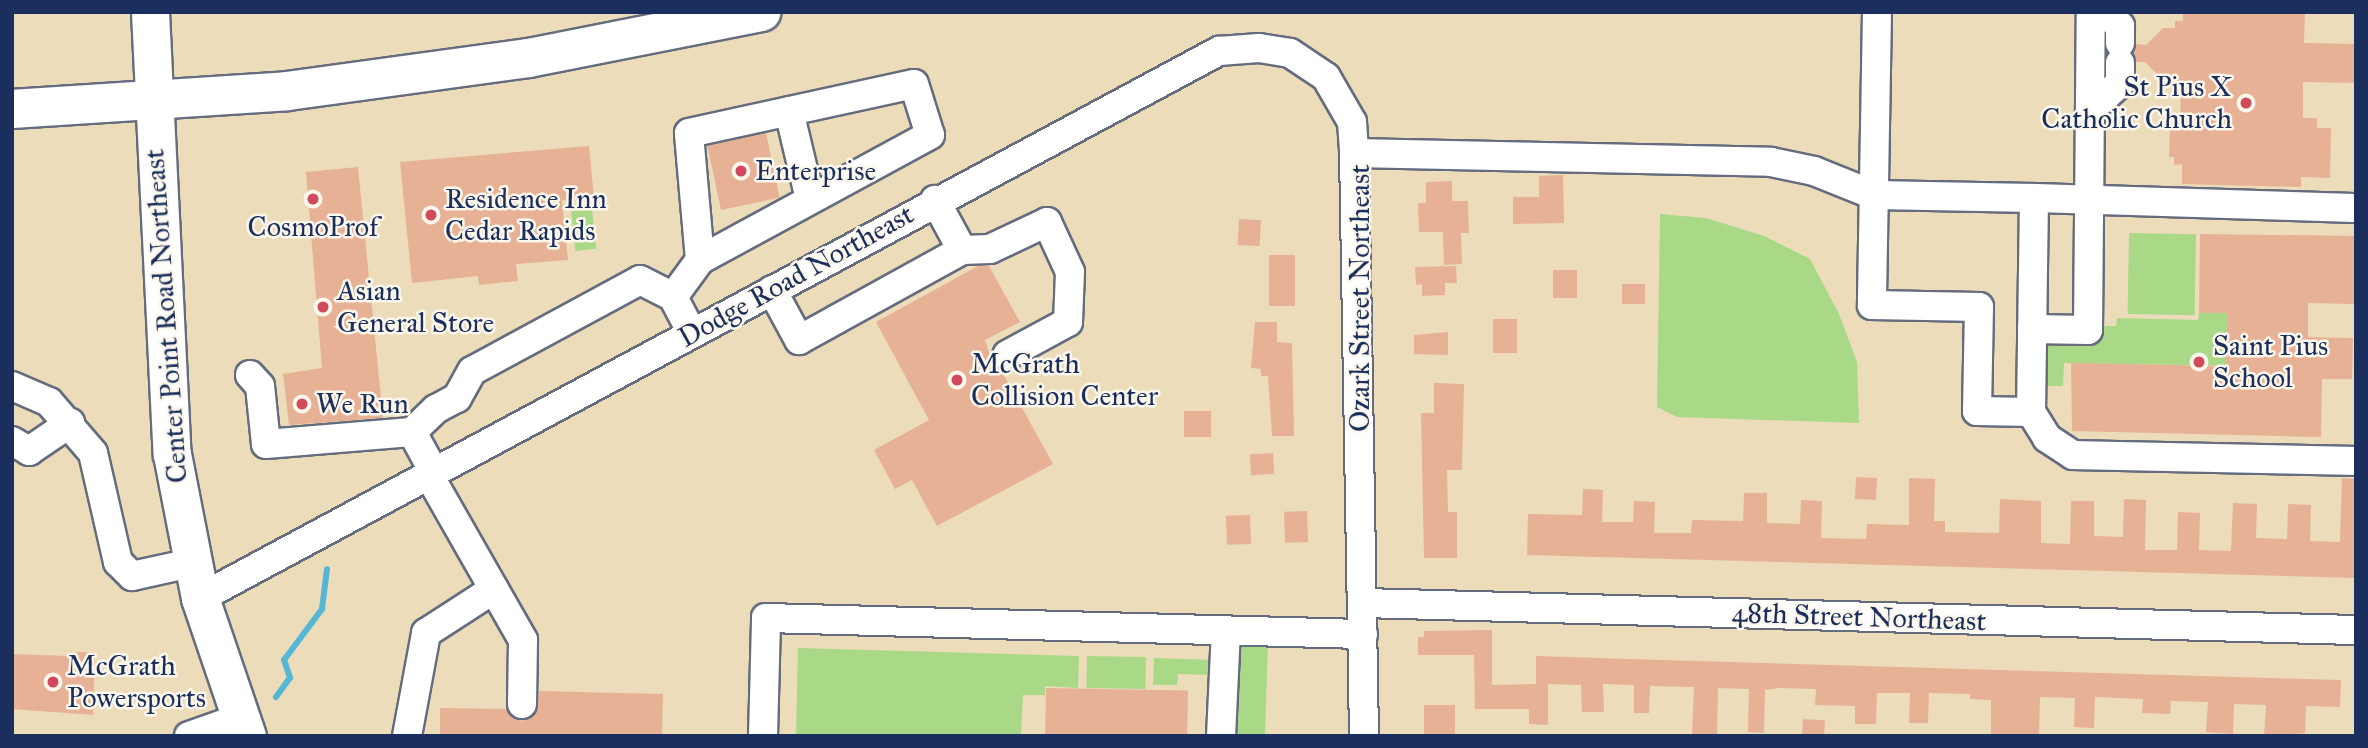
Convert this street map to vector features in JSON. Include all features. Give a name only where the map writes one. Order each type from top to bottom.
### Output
[{"type":"highway","points":[[12,109],[152,103],[287,91],[529,58],[762,12]]},
{"type":"main road","name":"Center Point Road Northeast","points":[[150,12],[152,103],[172,454],[200,598],[244,727]]},
{"type":"street","points":[[1877,12],[1866,190],[1872,305],[1979,307],[1978,411],[2031,412]]},
{"type":"street","points":[[2032,329],[2088,330],[2091,12]]},
{"type":"street","points":[[2090,110],[2120,83],[2120,26],[2103,12]]},
{"type":"street","name":"Dodge Road Northeast","points":[[200,598],[433,476],[935,200],[1219,51],[1259,48],[1290,52],[1326,77],[1352,122],[1354,153]]},
{"type":"street","points":[[673,297],[700,260],[930,135],[914,84],[689,133],[700,260]]},
{"type":"street","points":[[789,111],[810,199]]},
{"type":"street","name":"Ozark Street Northeast","points":[[1364,736],[1354,153],[1771,162],[1866,190],[2356,208]]},
{"type":"street","points":[[2034,198],[2031,412],[2047,439],[2073,455],[2356,461]]},
{"type":"street","points":[[935,200],[962,250]]},
{"type":"street","points":[[772,290],[799,340],[962,250],[990,249],[1047,222],[1070,272],[1068,322],[1007,355]]},
{"type":"street","points":[[250,375],[260,386],[266,444],[412,432],[436,409],[457,398],[472,371],[640,280],[673,297],[692,333]]},
{"type":"street","points":[[12,386],[49,402],[71,423],[93,453],[118,562],[132,576],[191,562]]},
{"type":"street","points":[[24,456],[71,423]]},
{"type":"street","points":[[412,432],[494,590],[523,639],[522,704]]},
{"type":"street","points":[[407,736],[426,633],[494,590]]},
{"type":"street","name":"48th Street Northeast","points":[[1363,603],[2356,631]]},
{"type":"street","points":[[763,736],[766,618],[1363,634]]},
{"type":"street","points":[[1221,736],[1226,630]]},
{"type":"street","points":[[189,736],[244,727]]},
{"type":"green space","points":[[592,209],[596,249],[575,251],[571,211]]},
{"type":"green space","points":[[1660,214],[1706,218],[1764,236],[1810,259],[1839,314],[1857,362],[1859,423],[1677,417],[1657,407]]},
{"type":"green space","points":[[2129,233],[2196,234],[2195,315],[2128,314]]},
{"type":"green space","points":[[2199,313],[2227,313],[2253,366],[2064,363],[2063,386],[2041,386],[2042,339],[2098,339],[2099,326],[2116,326],[2117,318],[2198,320]]},
{"type":"green space","points":[[1268,640],[1265,736],[1230,736],[1236,648],[1240,643]]},
{"type":"green space","points":[[798,648],[1079,656],[1078,688],[1045,686],[1045,695],[1023,695],[1021,736],[796,736]]},
{"type":"green space","points":[[1087,656],[1146,657],[1145,689],[1086,688]]},
{"type":"green space","points":[[1154,658],[1214,660],[1214,675],[1178,674],[1177,685],[1153,685]]},
{"type":"building","name":"St Pius X Catholic Church","points":[[2191,12],[2305,12],[2304,43],[2356,44],[2356,83],[2303,82],[2303,118],[2317,118],[2317,128],[2331,128],[2330,178],[2301,177],[2301,187],[2182,184],[2182,164],[2174,165],[2174,157],[2169,157],[2170,125],[2180,126],[2181,88],[2174,87],[2174,80],[2163,80],[2145,62],[2136,62],[2133,53],[2136,44],[2146,45],[2163,28],[2175,28],[2175,21],[2183,21],[2183,14]]},
{"type":"building","name":"Enterprise","points":[[766,133],[780,198],[721,210],[707,145]]},
{"type":"building","name":"Residence Inn Cedar Rapids","points":[[589,146],[594,197],[562,200],[568,260],[516,264],[518,281],[479,285],[478,276],[412,283],[400,162]]},
{"type":"building","points":[[358,167],[383,418],[289,425],[283,374],[322,368],[306,172]]},
{"type":"building","points":[[1563,175],[1564,223],[1513,224],[1513,197],[1539,197],[1539,176]]},
{"type":"building","points":[[1452,181],[1452,201],[1468,201],[1469,233],[1461,233],[1462,264],[1444,265],[1443,232],[1419,232],[1418,203],[1426,203],[1426,182]]},
{"type":"building","points":[[1239,219],[1261,220],[1260,246],[1238,245]]},
{"type":"building","points":[[2200,234],[2356,236],[2356,304],[2308,303],[2308,337],[2353,338],[2352,379],[2322,379],[2321,437],[2072,431],[2071,363],[2226,366],[2227,313],[2199,313]]},
{"type":"building","points":[[1269,255],[1295,255],[1295,306],[1269,306]]},
{"type":"building","name":"McGrath Collision Center","points":[[978,266],[989,266],[1020,322],[985,340],[992,362],[1001,370],[1053,464],[937,526],[912,480],[895,489],[874,450],[929,420],[876,322]]},
{"type":"building","points":[[1456,266],[1457,283],[1445,283],[1445,295],[1422,296],[1422,284],[1416,285],[1415,267]]},
{"type":"building","points":[[1553,270],[1577,270],[1577,298],[1553,298]]},
{"type":"building","points":[[1622,284],[1645,284],[1645,304],[1622,304]]},
{"type":"building","points":[[1493,319],[1517,319],[1517,353],[1493,353]]},
{"type":"building","points":[[1255,322],[1277,322],[1277,342],[1292,343],[1294,436],[1272,436],[1268,376],[1261,376],[1261,369],[1251,368]]},
{"type":"building","points":[[1448,332],[1448,355],[1414,354],[1414,335]]},
{"type":"building","points":[[1434,383],[1464,384],[1462,470],[1447,470],[1448,512],[1457,512],[1457,558],[1424,558],[1421,413],[1434,413]]},
{"type":"building","points":[[1184,411],[1211,411],[1211,437],[1184,437]]},
{"type":"building","points":[[1273,453],[1274,474],[1251,475],[1250,454]]},
{"type":"building","points":[[1856,477],[1877,478],[1876,500],[1855,499]]},
{"type":"building","points":[[1909,478],[1935,479],[1934,521],[1945,521],[1945,532],[1999,533],[2000,499],[2041,501],[2041,543],[2070,544],[2071,501],[2094,501],[2094,536],[2123,537],[2124,499],[2146,500],[2145,550],[2177,550],[2178,512],[2200,513],[2199,550],[2231,551],[2233,503],[2257,504],[2256,538],[2287,539],[2288,504],[2311,505],[2310,541],[2340,542],[2342,478],[2356,479],[2356,578],[1527,555],[1528,514],[1582,515],[1583,489],[1603,490],[1602,522],[1633,522],[1634,501],[1655,502],[1654,533],[1691,533],[1692,520],[1743,521],[1744,493],[1767,493],[1767,523],[1800,524],[1801,500],[1822,501],[1821,538],[1866,539],[1867,524],[1909,525]]},
{"type":"building","points":[[1307,511],[1308,542],[1285,543],[1284,512]]},
{"type":"building","points":[[1250,515],[1251,544],[1227,545],[1226,516]]},
{"type":"building","points":[[1492,630],[1492,685],[1536,684],[1536,656],[2341,680],[2340,707],[2306,706],[2305,733],[2264,736],[2266,705],[2234,704],[2233,734],[2206,732],[2208,702],[2171,701],[2170,714],[2142,713],[2143,699],[2095,697],[2094,728],[2074,727],[2075,698],[2040,697],[2039,736],[1991,736],[1991,700],[1970,699],[1970,694],[1929,693],[1928,723],[1909,723],[1910,693],[1877,693],[1876,724],[1855,724],[1855,706],[1815,705],[1816,689],[1779,688],[1765,690],[1764,733],[1748,732],[1749,689],[1718,688],[1717,736],[1692,736],[1694,687],[1650,686],[1649,713],[1634,713],[1634,685],[1603,684],[1604,712],[1582,712],[1581,685],[1548,684],[1548,725],[1529,724],[1529,709],[1475,709],[1474,655],[1418,655],[1418,637],[1424,637],[1424,631]]},
{"type":"building","name":"McGrath Powersports","points":[[68,652],[95,652],[93,715],[12,709],[12,654],[68,656]]},
{"type":"building","points":[[1046,688],[1188,690],[1187,736],[1045,736]]},
{"type":"building","points":[[539,691],[663,694],[662,736],[440,736],[440,708],[507,709],[522,721],[537,712]]},
{"type":"building","points":[[1424,705],[1455,705],[1455,736],[1424,736]]},
{"type":"building","points":[[1803,719],[1825,720],[1824,736],[1802,736]]},
{"type":"waterway","points":[[276,697],[290,678],[284,660],[322,609],[327,569]]},
{"type":"place","name":"St Pius X Catholic Church","points":[[2246,103]]},
{"type":"place","name":"Enterprise","points":[[741,171]]},
{"type":"place","name":"CosmoProf","points":[[313,199]]},
{"type":"place","name":"Residence Inn Cedar Rapids","points":[[431,215]]},
{"type":"place","name":"Asian General Store","points":[[323,307]]},
{"type":"place","name":"Saint Pius School","points":[[2199,362]]},
{"type":"place","name":"McGrath Collision Center","points":[[957,380]]},
{"type":"place","name":"We Run","points":[[302,404]]},
{"type":"place","name":"McGrath Powersports","points":[[53,682]]}]
